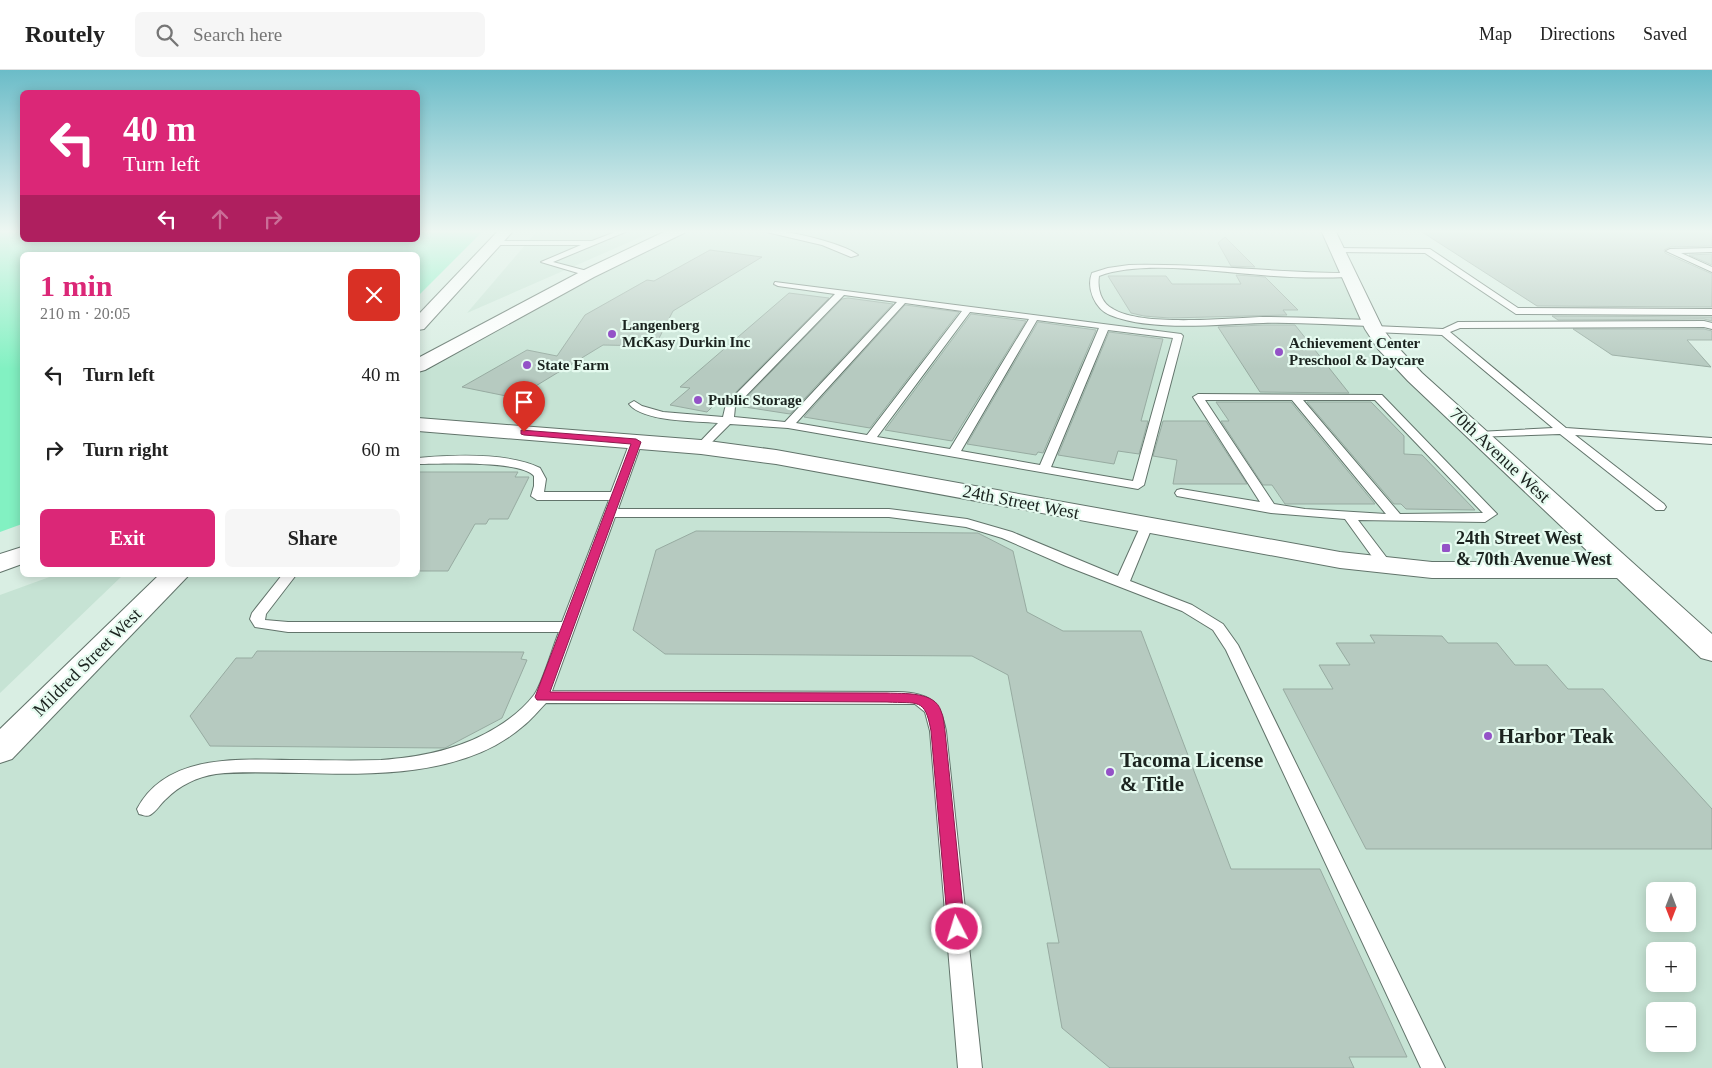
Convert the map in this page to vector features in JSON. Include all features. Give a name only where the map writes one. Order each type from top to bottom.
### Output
[{"type":"street","points":[[420,323],[463,277]]},
{"type":"street","points":[[420,365],[583,277]]},
{"type":"street","name":"70th Avenue West","points":[[1350,277],[1372,326],[1385,345],[1415,377],[1712,651]]},
{"type":"street","name":"24th Street West","points":[[420,426],[701,447],[815,464],[1294,553],[1386,566],[1476,571],[1624,570]]},
{"type":"street","name":"Mildred Street West","points":[[0,750],[173,577]]},
{"type":"lane","points":[[1095,277],[1099,300],[1106,309],[1120,315],[1144,320],[1201,324],[1263,320],[1444,332],[1458,325],[1704,324],[1712,326]]},
{"type":"lane","points":[[1465,277],[1516,311],[1712,312]]},
{"type":"lane","points":[[634,404],[638,408],[662,415],[788,425],[1138,485],[1178,336],[778,284]]},
{"type":"lane","points":[[701,447],[728,419],[730,406],[842,292]]},
{"type":"lane","points":[[788,425],[903,300]]},
{"type":"lane","points":[[870,439],[968,309]]},
{"type":"lane","points":[[954,453],[1035,317]]},
{"type":"lane","points":[[1044,469],[1106,326]]},
{"type":"lane","points":[[1444,332],[1563,431],[1660,507]]},
{"type":"lane","points":[[1181,493],[1271,509],[1349,516],[1485,518],[1491,514],[1378,397],[1198,397],[1271,509]]},
{"type":"lane","points":[[1295,397],[1396,518]]},
{"type":"lane","points":[[1478,435],[1563,431],[1712,441]]},
{"type":"lane","points":[[146,809],[174,782],[207,769],[241,766],[377,768],[431,762],[462,752],[493,737],[523,717],[542,697],[636,442]]},
{"type":"lane","points":[[420,461],[484,462],[532,468],[538,473],[540,478],[537,496],[616,496]]},
{"type":"lane","points":[[609,514],[889,513],[946,519],[1007,535],[1187,608],[1207,618],[1224,634],[1434,1068]]},
{"type":"lane","points":[[1349,516],[1386,566]]},
{"type":"lane","points":[[1122,583],[1147,525]]},
{"type":"lane","points":[[287,577],[259,613],[258,622],[268,626],[288,627],[567,627]]},
{"type":"lane","points":[[542,697],[887,697],[918,699],[932,706],[938,731],[970,1068]]},
{"type":"shaded area","points":[[498,277],[550,277],[467,313]]},
{"type":"shaded area","points":[[587,277],[1350,277],[1374,329],[1712,651],[1712,1068],[0,1068],[0,749],[173,577],[420,577],[420,365],[493,324]]},
{"type":"shaded area","points":[[50,577],[121,577],[0,693],[0,595]]},
{"type":"green space","points":[[0,277],[20,277],[20,525],[0,532]]},
{"type":"green space","points":[[420,277],[437,277],[420,294]]},
{"type":"building","points":[[662,277],[730,277],[673,311],[655,346],[603,345],[516,398],[462,387],[527,350],[557,356],[585,315],[647,280],[654,281]]},
{"type":"building","points":[[1108,277],[1166,277],[1172,284],[1241,284],[1237,277],[1265,277],[1298,310],[1283,310],[1287,315],[1169,318],[1144,316],[1131,313]]},
{"type":"building","points":[[1491,277],[1712,277],[1712,307],[1537,306]]},
{"type":"building","points":[[789,293],[829,298],[724,404],[717,402],[707,412],[670,405],[690,388],[680,387]]},
{"type":"building","points":[[848,298],[893,304],[790,414],[738,406],[842,299]]},
{"type":"building","points":[[905,305],[959,312],[870,428],[804,417]]},
{"type":"building","points":[[971,314],[1026,321],[952,441],[885,430]]},
{"type":"building","points":[[1552,316],[1712,317],[1712,321],[1704,319],[1558,320]]},
{"type":"building","points":[[1038,322],[1096,330],[1043,453],[1038,452],[1036,455],[967,444]]},
{"type":"building","points":[[1295,325],[1349,393],[1260,392],[1218,327]]},
{"type":"building","points":[[1573,329],[1704,329],[1712,331],[1712,340],[1687,340],[1711,367],[1612,355]]},
{"type":"building","points":[[1109,332],[1163,339],[1141,421],[1148,421],[1139,454],[1118,451],[1114,464],[1058,455]]},
{"type":"building","points":[[1216,402],[1291,402],[1375,504],[1285,504],[1272,485],[1263,485],[1221,421],[1229,421]]},
{"type":"building","points":[[1307,402],[1371,402],[1404,436],[1404,454],[1422,455],[1475,510],[1406,509],[1401,504],[1394,504]]},
{"type":"building","points":[[1163,421],[1206,421],[1247,484],[1173,484],[1177,460],[1153,456]]},
{"type":"building","points":[[420,472],[518,472],[515,477],[529,477],[508,519],[489,519],[486,524],[475,524],[448,571],[420,571]]},
{"type":"building","name":"Tacoma License & Title","points":[[696,531],[978,533],[1013,551],[1027,612],[1063,631],[1141,631],[1231,869],[1320,869],[1407,1057],[1349,1057],[1354,1068],[1110,1068],[1062,1028],[1047,943],[1059,943],[1008,675],[972,656],[665,654],[633,630],[656,550]]},
{"type":"building","points":[[1370,635],[1442,636],[1448,643],[1497,643],[1515,665],[1547,665],[1568,689],[1603,689],[1712,809],[1712,849],[1366,849],[1283,689],[1333,689],[1319,665],[1350,665],[1336,643],[1375,643]]},
{"type":"building","points":[[257,651],[524,652],[521,659],[527,660],[502,718],[445,748],[210,746],[190,716],[236,658],[252,658]]},
{"type":"place","name":"Langenberg McKasy Durkin Inc","points":[[612,334]]},
{"type":"place","name":"Achievement Center Preschool & Daycare","points":[[1279,352]]},
{"type":"place","name":"State Farm","points":[[527,365]]},
{"type":"place","name":"Public Storage","points":[[698,400]]},
{"type":"place","name":"24th Street West & 70th Avenue West","points":[[1446,548]]},
{"type":"place","name":"Harbor Teak","points":[[1488,736]]},
{"type":"place","name":"Tacoma License & Title","points":[[1110,772]]},
{"type":"route","points":[[524,432],[636,442],[542,697],[887,697],[924,701],[932,706],[937,719],[957,929]]}]
